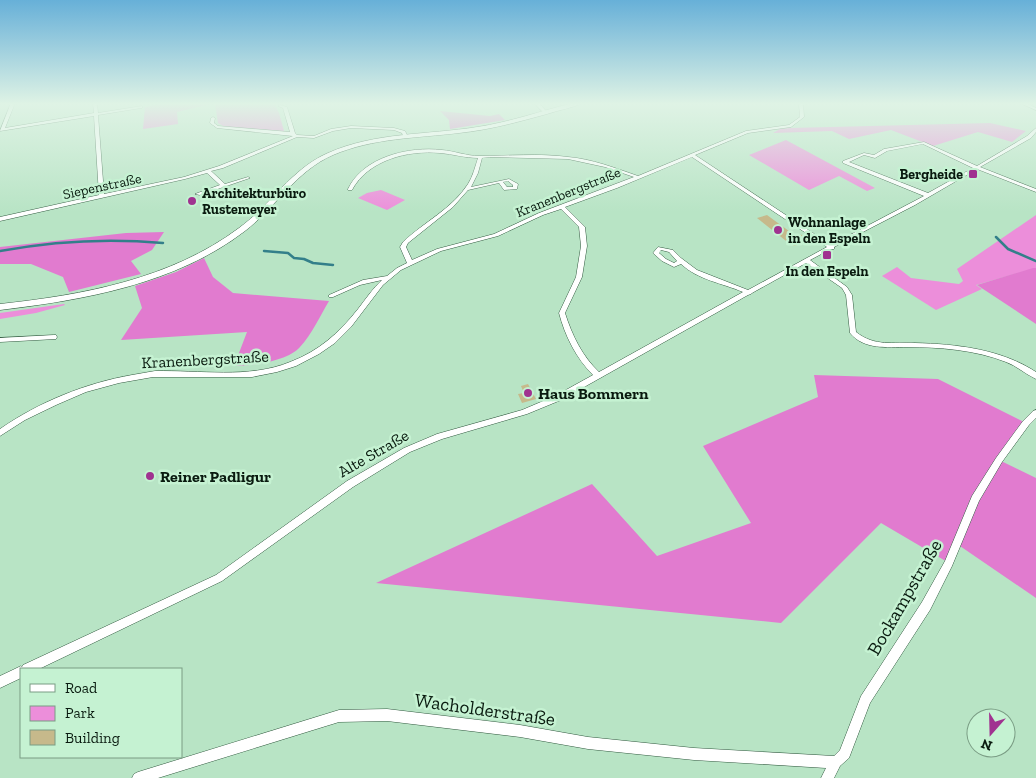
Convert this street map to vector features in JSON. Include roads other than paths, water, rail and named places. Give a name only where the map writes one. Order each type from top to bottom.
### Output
[{"type":"main road","points":[[0,306],[77,296],[125,284],[170,268],[199,255],[240,231],[264,211],[296,176],[311,164],[347,148],[377,139]]},
{"type":"street","points":[[97,139],[102,197]]},
{"type":"street","name":"Siepenstraße","points":[[0,219],[160,185],[208,171],[284,139]]},
{"type":"street","name":"Kranenbergstraße","points":[[0,433],[22,418],[53,402],[119,380],[153,374],[252,374],[293,364],[322,349],[342,333],[387,278],[410,263],[439,250],[496,235],[541,214],[730,139]]},
{"type":"street","name":"Alte Straße","points":[[29,668],[219,578],[350,484],[407,450],[440,436],[524,412],[558,398],[749,294],[806,260],[832,248],[978,168],[1025,139]]},
{"type":"street","points":[[927,195],[845,162],[864,154],[875,156],[886,150],[924,142],[978,168],[1036,191]]},
{"type":"street","points":[[350,189],[361,174],[375,164],[404,153],[442,152],[480,159],[490,156],[568,158],[606,166],[637,177]]},
{"type":"street","points":[[692,155],[832,248]]},
{"type":"street","points":[[410,263],[403,247],[406,242],[457,201],[467,189],[478,168],[480,159]]},
{"type":"street","points":[[208,171],[224,186]]},
{"type":"street","points":[[198,194],[248,178]]},
{"type":"street","points":[[467,189],[500,181]]},
{"type":"street","points":[[562,207],[582,227],[584,246],[576,286],[562,313],[589,368],[599,376]]},
{"type":"street","points":[[680,260],[693,271],[728,283],[749,294]]},
{"type":"street","points":[[806,260],[844,287],[850,301],[853,333],[865,342],[877,345],[915,346],[984,354],[1012,362],[1036,376]]},
{"type":"street","name":"Kranenbergstraße","points":[[331,296],[354,285],[377,278],[387,278]]},
{"type":"street","points":[[0,340],[54,336]]},
{"type":"street","name":"Bockampstraße","points":[[827,778],[836,762],[845,754],[865,700],[926,606],[949,563],[974,500],[999,460],[1026,423],[1036,413]]},
{"type":"street","points":[[0,682],[20,672]]},
{"type":"street","name":"Wacholderstraße","points":[[138,778],[339,716],[387,715],[520,731],[608,745],[694,754],[836,762]]},
{"type":"waterway","points":[[996,237],[1008,249],[1036,261]]},
{"type":"waterway","points":[[0,251],[81,241],[163,243]]},
{"type":"waterway","points":[[264,251],[288,253],[294,258],[304,259],[313,263],[333,265]]},
{"type":"place","name":"Bergheide","points":[[973,174]]},
{"type":"place","name":"Architekturbüro Rustemeyer","points":[[192,201]]},
{"type":"place","name":"Wohnanlage in den Espeln","points":[[778,230]]},
{"type":"place","name":"In den Espeln","points":[[827,255]]},
{"type":"place","name":"Haus Bommern","points":[[528,393]]},
{"type":"place","name":"Reiner Padligur","points":[[150,476]]}]
